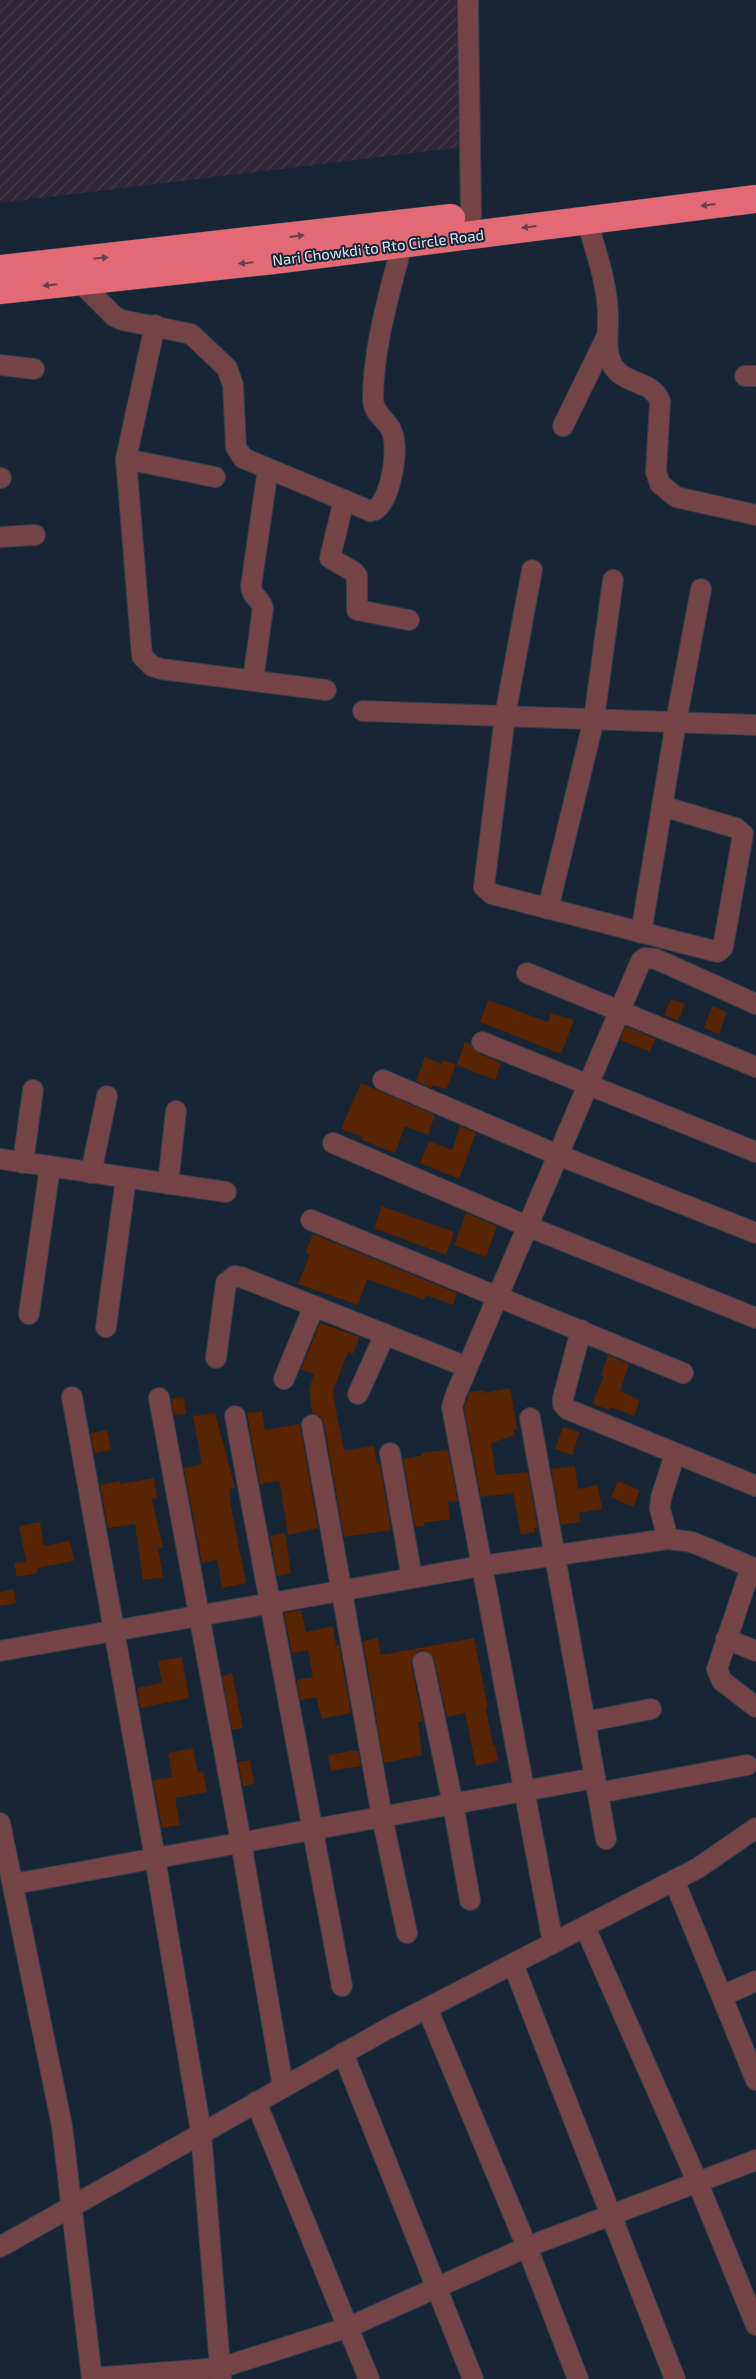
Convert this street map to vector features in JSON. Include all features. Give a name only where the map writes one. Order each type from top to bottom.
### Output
[{"type":"highway","points":[[0,269],[471,216],[756,180]]},
{"type":"highway","name":"Nari Chowkdi to Rto Circle Road","points":[[0,290],[402,244],[756,199]]},
{"type":"street","points":[[468,0],[471,216]]},
{"type":"street","points":[[587,220],[609,307],[608,357],[614,368],[623,376],[650,388],[657,393],[660,401],[656,472],[660,484],[676,497],[756,515]]},
{"type":"street","points":[[80,282],[114,316],[122,320],[155,325],[191,334],[227,368],[234,385],[236,447],[238,453],[250,462],[370,511],[375,510],[383,503],[393,475],[393,435],[376,412],[373,400],[380,332],[402,244]]},
{"type":"street","points":[[155,325],[126,459],[142,656],[152,666],[161,669],[326,690]]},
{"type":"street","points":[[563,426],[608,334]]},
{"type":"street","points":[[0,365],[34,369]]},
{"type":"street","points":[[126,459],[215,477]]},
{"type":"street","points":[[253,680],[263,608],[260,601],[252,594],[251,586],[268,469]]},
{"type":"street","points":[[344,500],[330,558],[354,572],[357,576],[357,610],[409,620]]},
{"type":"street","points":[[0,537],[35,535]]},
{"type":"street","points":[[532,570],[505,716],[484,887],[492,894],[548,910],[714,952],[721,950],[744,838],[743,834],[736,828],[662,806]]},
{"type":"street","points":[[548,910],[594,719],[613,580]]},
{"type":"street","points":[[641,933],[676,722],[701,589]]},
{"type":"street","points":[[363,711],[756,725]]},
{"type":"street","points":[[553,1943],[452,1407],[467,1367],[641,961],[645,958],[656,959],[756,1004]]},
{"type":"street","points":[[527,973],[756,1067]]},
{"type":"street","points":[[482,1042],[756,1152]]},
{"type":"street","points":[[383,1080],[558,1156],[756,1234]]},
{"type":"street","points":[[23,1163],[33,1090]]},
{"type":"street","points":[[91,1173],[107,1096]]},
{"type":"street","points":[[168,1184],[176,1111]]},
{"type":"street","points":[[333,1143],[528,1226],[756,1318]]},
{"type":"street","points":[[0,1160],[226,1192]]},
{"type":"street","points":[[29,1314],[50,1167]]},
{"type":"street","points":[[106,1327],[126,1178]]},
{"type":"street","points":[[311,1220],[683,1373]]},
{"type":"street","points":[[216,1358],[226,1283],[230,1279],[241,1277],[467,1367]]},
{"type":"street","points":[[284,1379],[314,1306]]},
{"type":"street","points":[[581,1330],[563,1398],[563,1404],[566,1409],[756,1486]]},
{"type":"street","points":[[358,1394],[385,1334]]},
{"type":"street","points":[[72,1397],[155,1858],[201,2132],[220,2373]]},
{"type":"street","points":[[159,1398],[242,1842],[283,2087]]},
{"type":"street","points":[[235,1416],[342,1986]]},
{"type":"street","points":[[530,1418],[606,1839]]},
{"type":"street","points":[[312,1425],[382,1817],[406,1933]]},
{"type":"street","points":[[390,1453],[412,1578]]},
{"type":"street","points":[[668,1539],[660,1509],[661,1498],[675,1454]]},
{"type":"street","points":[[0,1651],[481,1566],[668,1539],[692,1542],[753,1568],[718,1662],[718,1676],[722,1682],[756,1707]]},
{"type":"street","points":[[726,1639],[756,1651]]},
{"type":"street","points":[[423,1662],[453,1804],[470,1900]]},
{"type":"street","points":[[585,1722],[651,1709]]},
{"type":"street","points":[[10,1890],[155,1858],[524,1791],[597,1786],[748,1765]]},
{"type":"street","points":[[0,1823],[10,1890],[62,2126],[92,2378],[220,2373],[348,2328],[527,2247],[756,2160]]},
{"type":"street","points":[[0,2247],[343,2053],[698,1868],[756,1828]]},
{"type":"street","points":[[674,1880],[755,2072]]},
{"type":"street","points":[[585,1926],[697,2181],[756,2325]]},
{"type":"street","points":[[513,1964],[675,2379]]},
{"type":"street","points":[[722,1996],[756,1981]]},
{"type":"street","points":[[427,2008],[527,2247],[578,2379]]},
{"type":"street","points":[[343,2053],[473,2379]]},
{"type":"street","points":[[256,2102],[369,2379]]},
{"type":"shaded area","points":[[0,0],[462,0],[471,146],[0,203]]},
{"type":"building","points":[[671,999],[685,1004],[678,1021],[664,1015]]},
{"type":"building","points":[[488,1000],[548,1022],[551,1013],[574,1020],[561,1054],[480,1022]]},
{"type":"building","points":[[712,1006],[727,1012],[719,1034],[704,1028]]},
{"type":"building","points":[[626,1026],[655,1039],[650,1052],[620,1040]]},
{"type":"building","points":[[465,1042],[470,1044],[478,1053],[501,1063],[495,1080],[457,1065]]},
{"type":"building","points":[[425,1057],[442,1064],[443,1060],[456,1065],[446,1089],[432,1085],[431,1088],[416,1081]]},
{"type":"building","points":[[361,1083],[435,1115],[428,1135],[405,1126],[395,1153],[362,1140],[363,1137],[341,1129]]},
{"type":"building","points":[[460,1126],[476,1133],[459,1179],[420,1163],[429,1141],[452,1150]]},
{"type":"building","points":[[382,1206],[454,1232],[446,1255],[374,1228]]},
{"type":"building","points":[[466,1213],[497,1226],[486,1257],[454,1245]]},
{"type":"building","points":[[313,1234],[457,1293],[453,1305],[426,1295],[424,1300],[367,1279],[358,1305],[298,1284],[310,1254],[305,1253]]},
{"type":"building","points":[[320,1323],[360,1337],[353,1354],[348,1352],[333,1391],[337,1416],[344,1450],[374,1446],[377,1464],[380,1463],[391,1530],[344,1537],[324,1423],[321,1417],[312,1413],[309,1389],[314,1374],[301,1369]]},
{"type":"building","points":[[608,1355],[629,1364],[620,1391],[640,1400],[634,1416],[611,1407],[610,1410],[592,1404],[604,1376],[601,1375]]},
{"type":"building","points":[[510,1388],[517,1429],[513,1430],[515,1435],[491,1443],[496,1475],[528,1472],[538,1528],[534,1528],[535,1532],[521,1535],[513,1493],[481,1497],[464,1408],[470,1392],[484,1390],[484,1393]]},
{"type":"building","points":[[184,1397],[186,1414],[174,1415],[171,1399]]},
{"type":"building","points":[[262,1411],[265,1430],[300,1424],[318,1528],[288,1535],[279,1481],[260,1484],[247,1413]]},
{"type":"building","points":[[215,1413],[235,1488],[229,1489],[230,1501],[246,1583],[222,1588],[217,1560],[202,1563],[184,1468],[202,1464],[193,1416]]},
{"type":"building","points":[[563,1427],[580,1432],[572,1455],[555,1449]]},
{"type":"building","points":[[107,1430],[111,1450],[94,1453],[91,1433]]},
{"type":"building","points":[[448,1450],[458,1501],[448,1502],[450,1519],[424,1523],[425,1526],[415,1527],[403,1459],[421,1456],[421,1453]]},
{"type":"building","points":[[575,1466],[578,1489],[598,1485],[602,1509],[579,1513],[580,1522],[561,1525],[551,1469]]},
{"type":"building","points":[[154,1478],[157,1498],[152,1499],[163,1548],[158,1548],[163,1577],[143,1580],[135,1524],[108,1528],[100,1485],[120,1481],[120,1484]]},
{"type":"building","points":[[618,1481],[640,1490],[633,1507],[611,1497]]},
{"type":"building","points":[[40,1522],[44,1546],[70,1541],[74,1561],[37,1568],[38,1573],[17,1577],[14,1563],[26,1562],[19,1526]]},
{"type":"building","points":[[285,1533],[291,1573],[277,1576],[270,1536]]},
{"type":"building","points":[[14,1589],[16,1603],[0,1606],[0,1592]]},
{"type":"building","points":[[301,1610],[306,1632],[333,1626],[336,1645],[339,1645],[351,1713],[322,1719],[316,1697],[300,1700],[297,1680],[313,1677],[308,1650],[292,1653],[284,1613]]},
{"type":"building","points":[[378,1638],[381,1655],[474,1638],[488,1708],[486,1709],[493,1746],[495,1745],[498,1761],[476,1766],[465,1713],[447,1717],[434,1659],[431,1654],[421,1650],[415,1654],[411,1664],[423,1721],[418,1722],[422,1755],[384,1763],[363,1641]]},
{"type":"building","points":[[182,1657],[189,1698],[140,1708],[137,1688],[162,1683],[158,1661]]},
{"type":"building","points":[[232,1673],[243,1728],[232,1730],[222,1676]]},
{"type":"building","points":[[193,1748],[198,1773],[203,1772],[207,1792],[175,1798],[180,1825],[162,1828],[153,1780],[172,1777],[168,1753]]},
{"type":"building","points":[[358,1751],[361,1766],[331,1771],[328,1755]]},
{"type":"building","points":[[250,1760],[254,1784],[243,1786],[238,1762]]}]
